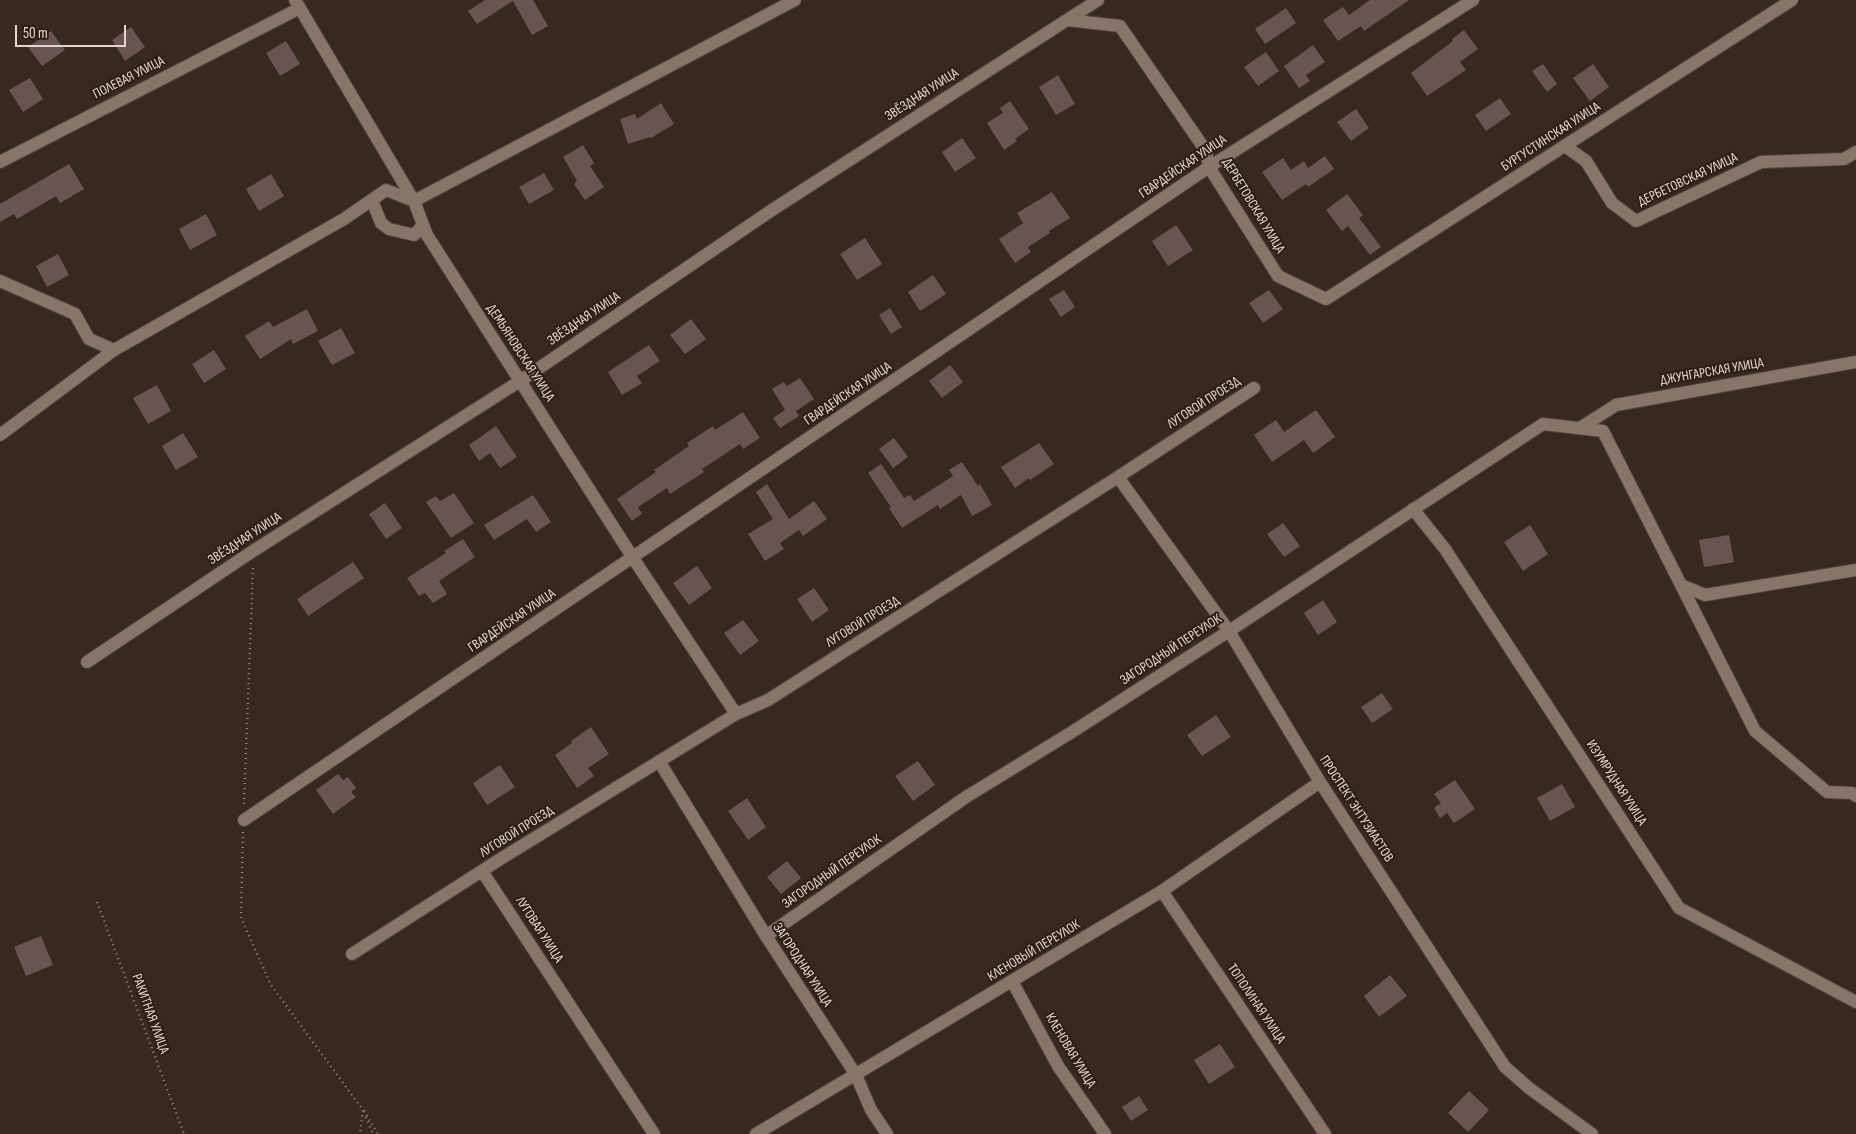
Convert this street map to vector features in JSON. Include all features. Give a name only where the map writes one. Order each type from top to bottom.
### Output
[{"type":"street","points":[[0,435],[114,350],[344,219],[386,190],[414,201],[795,0]]},
{"type":"street","name":"ЗВЁЗДНАЯ УЛИЦА","points":[[87,662],[253,551],[520,380],[772,210],[1098,0]]},
{"type":"street","name":"ГВАРДЕЙСКАЯ УЛИЦА","points":[[244,820],[1209,167],[1473,0]]},
{"type":"street","name":"БУРГУСТИНСКАЯ УЛИЦА","points":[[1326,299],[1792,0]]},
{"type":"street","name":"ДЕМЬЯНОВСКАЯ УЛИЦА","points":[[297,4],[414,201],[427,235],[633,558],[736,714]]},
{"type":"street","name":"ПОЛЕВАЯ УЛИЦА","points":[[0,162],[297,4]]},
{"type":"street","name":"ДЕРБЕТОВСКАЯ УЛИЦА","points":[[1068,20],[1120,26],[1206,150],[1209,167],[1278,276],[1326,299]]},
{"type":"street","name":"ДЕРБЕТОВСКАЯ УЛИЦА","points":[[1565,146],[1586,161],[1612,203],[1636,222],[1761,162],[1844,159],[1856,152]]},
{"type":"street","points":[[372,200],[381,223],[389,229],[414,235],[423,225]]},
{"type":"street","points":[[0,280],[75,314],[89,339],[114,350]]},
{"type":"street","name":"ДЖУНГАРСКАЯ УЛИЦА","points":[[1580,428],[1616,405],[1856,362]]},
{"type":"street","name":"ЛУГОВОЙ ПРОЕЗД","points":[[482,871],[736,714],[768,700],[1254,388]]},
{"type":"street","name":"ЗАГОРОДНЫЙ ПЕРЕУЛОК","points":[[766,936],[966,797],[1072,732],[1229,631],[1544,424],[1603,431],[1681,586]]},
{"type":"street","name":"ПРОСПЕКТ ЭНТУЗИАСТОВ","points":[[1118,477],[1229,631],[1320,782],[1505,1067],[1529,1088],[1592,1134]]},
{"type":"street","name":"ИЗУМРУДНАЯ УЛИЦА","points":[[1413,509],[1445,548],[1679,908],[1856,1002]]},
{"type":"street","points":[[1681,586],[1705,595],[1856,570]]},
{"type":"street","points":[[1681,586],[1755,731],[1827,792],[1852,793],[1856,796]]},
{"type":"street","name":"ЗАГОРОДНАЯ УЛИЦА","points":[[659,761],[766,936],[856,1075],[871,1110],[887,1134]]},
{"type":"street","name":"КЛЕНОВЫЙ ПЕРЕУЛОК","points":[[756,1134],[1162,891],[1320,782]]},
{"type":"street","points":[[352,954],[482,871]]},
{"type":"street","name":"ЛУГОВАЯ УЛИЦА","points":[[482,871],[654,1134]]},
{"type":"street","name":"ТОПОЛИНАЯ УЛИЦА","points":[[1162,891],[1325,1134]]},
{"type":"street","name":"КЛЕНОВАЯ УЛИЦА","points":[[1012,982],[1058,1066],[1105,1134]]},
{"type":"path","points":[[253,551],[241,918],[272,985],[363,1110],[378,1134]]},
{"type":"path","name":"РАКИТНАЯ УЛИЦА","points":[[98,902],[184,1134]]},
{"type":"path","points":[[360,1134],[363,1110]]},
{"type":"path","points":[[363,1110],[373,1134]]},
{"type":"building","points":[[485,0],[533,0],[548,26],[532,35],[513,1],[477,24],[468,11]]},
{"type":"building","points":[[1370,0],[1409,0],[1364,31],[1361,26],[1338,41],[1323,20],[1343,7],[1349,15]]},
{"type":"building","points":[[1286,8],[1296,23],[1265,44],[1255,29]]},
{"type":"building","points":[[131,27],[145,47],[125,61],[112,40]]},
{"type":"building","points":[[1464,30],[1478,49],[1460,62],[1466,70],[1427,96],[1411,73],[1453,41],[1452,39]]},
{"type":"building","points":[[51,31],[65,50],[42,66],[28,47]]},
{"type":"building","points":[[286,41],[300,64],[280,76],[266,53]]},
{"type":"building","points":[[1313,45],[1325,62],[1306,75],[1310,81],[1299,88],[1284,66]]},
{"type":"building","points":[[1266,52],[1279,71],[1258,86],[1244,67]]},
{"type":"building","points":[[1543,64],[1557,84],[1547,92],[1532,71]]},
{"type":"building","points":[[1593,64],[1609,87],[1590,101],[1573,78]]},
{"type":"building","points":[[1058,75],[1075,104],[1056,115],[1039,87]]},
{"type":"building","points":[[30,78],[43,99],[23,112],[9,90]]},
{"type":"building","points":[[1500,98],[1511,114],[1486,131],[1475,115]]},
{"type":"building","points":[[1010,101],[1029,129],[1004,150],[987,123],[1003,113],[1000,108]]},
{"type":"building","points":[[661,103],[674,124],[651,138],[628,144],[620,119],[635,114],[637,119]]},
{"type":"building","points":[[1356,109],[1369,128],[1351,141],[1337,122]]},
{"type":"building","points":[[962,138],[976,158],[955,172],[942,152]]},
{"type":"building","points":[[583,145],[594,163],[590,166],[604,187],[585,200],[574,184],[577,181],[563,157]]},
{"type":"building","points":[[1325,156],[1334,169],[1308,187],[1306,184],[1282,200],[1262,172],[1283,158],[1291,170],[1304,161],[1308,168]]},
{"type":"building","points":[[69,164],[84,189],[60,203],[56,196],[17,219],[14,214],[0,222],[0,204]]},
{"type":"building","points":[[544,173],[554,190],[529,204],[519,187]]},
{"type":"building","points":[[271,174],[284,196],[259,211],[246,189]]},
{"type":"building","points":[[1052,192],[1070,218],[1028,247],[1031,252],[1015,263],[999,239],[1023,223],[1017,213]]},
{"type":"building","points":[[1347,194],[1363,215],[1359,218],[1381,247],[1370,255],[1348,226],[1342,231],[1326,210]]},
{"type":"building","points":[[206,214],[217,235],[190,250],[179,229]]},
{"type":"building","points":[[1176,225],[1193,250],[1168,266],[1152,241]]},
{"type":"building","points":[[865,238],[882,264],[857,280],[840,254]]},
{"type":"building","points":[[58,254],[69,275],[47,287],[36,266]]},
{"type":"building","points":[[933,275],[946,294],[920,311],[908,292]]},
{"type":"building","points":[[1064,290],[1075,307],[1061,317],[1049,299]]},
{"type":"building","points":[[1269,290],[1283,309],[1263,323],[1249,303]]},
{"type":"building","points":[[890,308],[902,327],[891,334],[879,315]]},
{"type":"building","points":[[307,309],[318,331],[293,344],[291,339],[260,359],[245,336],[269,321],[273,327]]},
{"type":"building","points":[[691,319],[706,339],[685,354],[670,335]]},
{"type":"building","points":[[341,328],[355,353],[332,365],[318,341]]},
{"type":"building","points":[[649,345],[660,361],[637,376],[642,383],[622,395],[608,372]]},
{"type":"building","points":[[214,350],[226,369],[204,383],[192,364]]},
{"type":"building","points":[[950,365],[963,382],[942,398],[929,381]]},
{"type":"building","points":[[800,378],[814,399],[796,411],[799,416],[780,428],[773,418],[785,410],[772,389],[784,382],[787,386]]},
{"type":"building","points":[[157,385],[171,411],[148,424],[133,398]]},
{"type":"building","points":[[1316,410],[1335,437],[1313,453],[1304,440],[1272,462],[1254,435],[1276,420],[1284,432]]},
{"type":"building","points":[[743,412],[760,438],[743,449],[740,444],[702,469],[704,472],[670,494],[667,488],[638,507],[642,514],[632,521],[617,499],[689,446],[687,443],[713,426],[715,430]]},
{"type":"building","points":[[496,426],[517,457],[500,468],[490,453],[479,461],[469,445]]},
{"type":"building","points":[[183,433],[198,457],[176,470],[162,446]]},
{"type":"building","points":[[894,438],[908,457],[893,468],[879,449]]},
{"type":"building","points":[[1039,443],[1054,464],[1015,488],[1001,467]]},
{"type":"building","points":[[962,462],[978,486],[980,484],[992,505],[972,516],[961,495],[940,509],[938,505],[902,528],[889,508],[891,507],[868,473],[881,464],[904,498],[910,495],[914,501],[953,476],[949,470]]},
{"type":"building","points":[[767,484],[789,519],[814,501],[827,519],[803,536],[799,530],[780,543],[784,549],[765,561],[748,534],[773,519],[756,492]]},
{"type":"building","points":[[454,493],[474,523],[451,538],[426,502],[436,496],[440,501]]},
{"type":"building","points":[[533,495],[551,522],[536,532],[527,519],[494,540],[484,525]]},
{"type":"building","points":[[385,503],[402,528],[386,539],[369,514]]},
{"type":"building","points":[[1283,523],[1300,546],[1284,557],[1267,534]]},
{"type":"building","points":[[1530,525],[1548,554],[1523,571],[1504,542]]},
{"type":"building","points":[[1729,535],[1734,562],[1704,567],[1699,540]]},
{"type":"building","points":[[463,539],[475,557],[439,581],[447,594],[433,603],[425,593],[419,596],[407,578],[446,553],[444,551]]},
{"type":"building","points":[[353,562],[364,578],[308,616],[297,599]]},
{"type":"building","points":[[697,566],[712,588],[689,605],[673,583]]},
{"type":"building","points":[[814,588],[829,610],[812,622],[797,599]]},
{"type":"building","points":[[1323,600],[1337,622],[1318,635],[1304,613]]},
{"type":"building","points":[[743,620],[759,641],[740,655],[724,633]]},
{"type":"building","points":[[1382,693],[1393,709],[1372,723],[1361,707]]},
{"type":"building","points":[[1216,715],[1231,737],[1202,756],[1187,735]]},
{"type":"building","points":[[591,727],[609,754],[588,768],[594,776],[577,788],[555,755]]},
{"type":"building","points":[[918,761],[935,785],[913,801],[895,776]]},
{"type":"building","points":[[500,765],[515,787],[487,805],[473,783]]},
{"type":"building","points":[[338,774],[343,780],[348,777],[356,788],[351,792],[356,797],[333,814],[316,790]]},
{"type":"building","points":[[1455,780],[1475,809],[1454,823],[1447,813],[1440,818],[1434,808],[1441,803],[1434,794]]},
{"type":"building","points":[[1562,784],[1575,807],[1550,821],[1537,798]]},
{"type":"building","points":[[747,798],[766,827],[748,840],[728,811]]},
{"type":"building","points":[[787,861],[801,878],[781,894],[767,877]]},
{"type":"building","points":[[41,936],[53,965],[26,976],[14,947]]},
{"type":"building","points":[[1390,975],[1407,996],[1379,1017],[1364,996]]},
{"type":"building","points":[[1220,1044],[1235,1067],[1209,1084],[1194,1060]]},
{"type":"building","points":[[1469,1091],[1489,1110],[1468,1132],[1448,1113]]},
{"type":"building","points":[[1139,1096],[1148,1110],[1131,1121],[1122,1107]]}]
